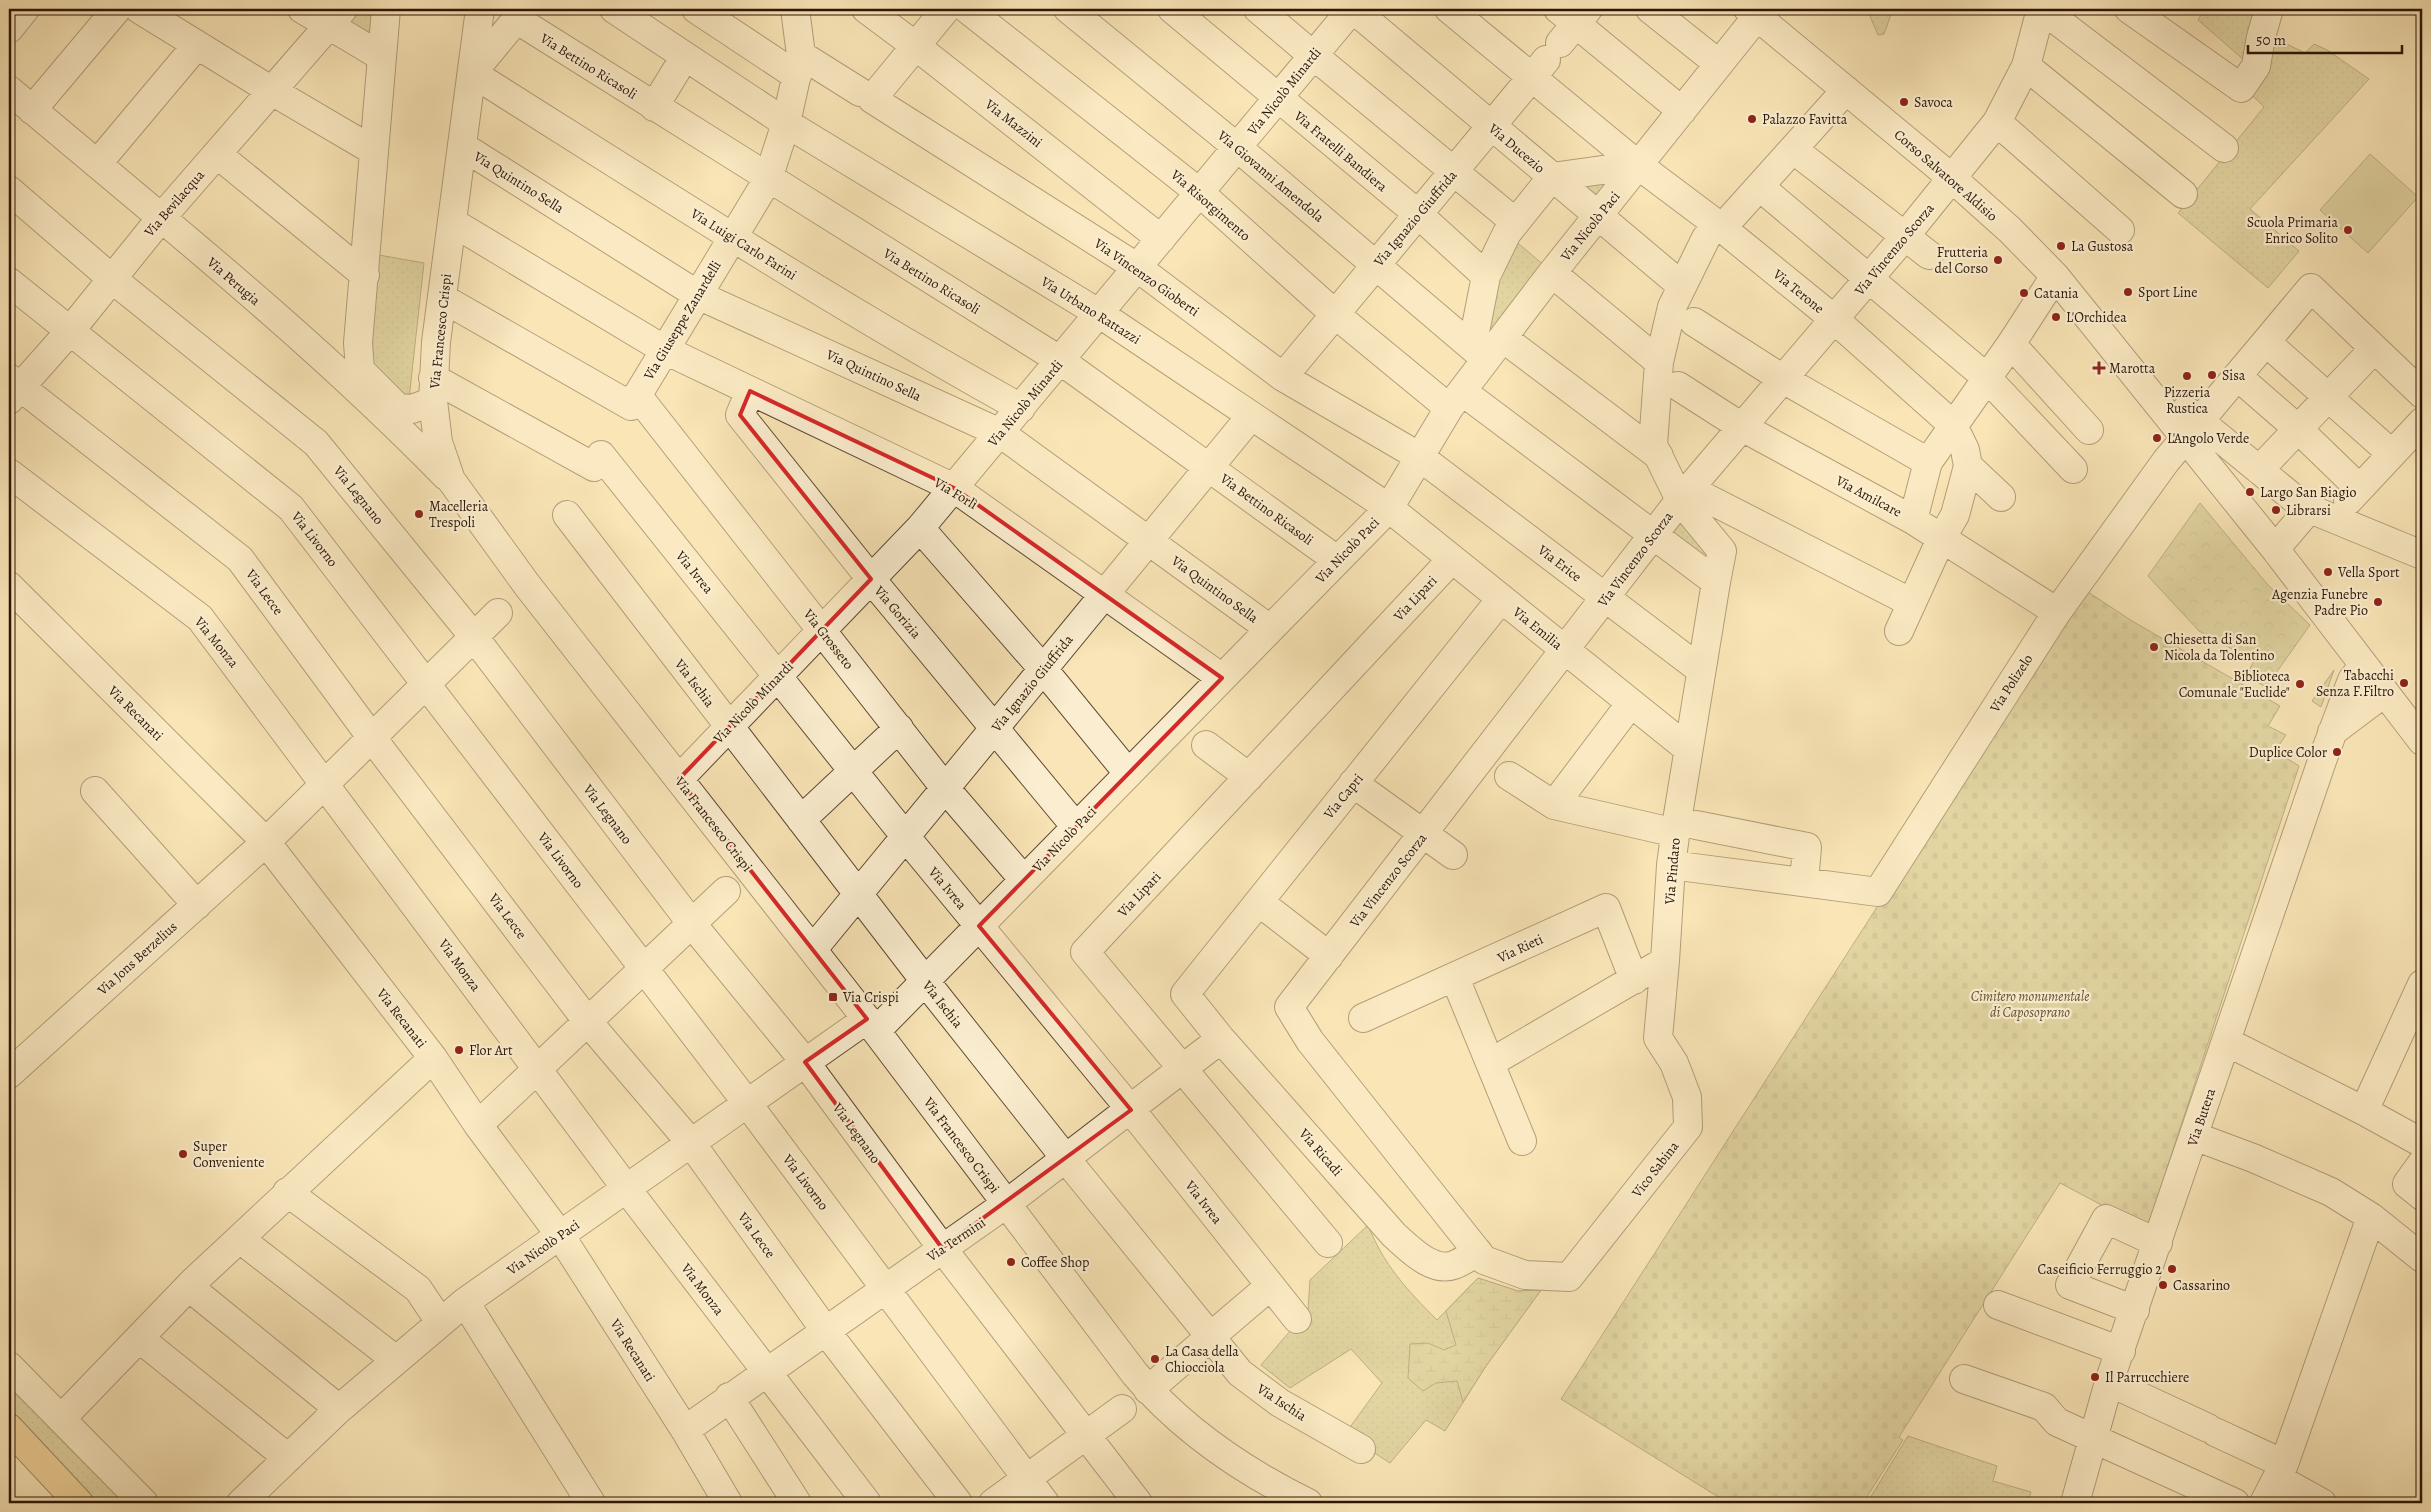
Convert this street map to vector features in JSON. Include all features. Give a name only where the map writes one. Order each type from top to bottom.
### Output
[{"type":"main road","points":[[9,1428],[79,1503]]},
{"type":"street","points":[[9,29],[25,9]]},
{"type":"street","points":[[32,110],[118,9]]},
{"type":"street","points":[[139,9],[374,151]]},
{"type":"street","points":[[302,9],[336,17],[382,57]]},
{"type":"street","points":[[344,378],[362,309],[386,9]]},
{"type":"street","name":"Via Francesco Crispi","points":[[480,9],[442,298],[433,390],[438,442],[450,480],[527,584],[871,1025],[1148,1390],[1177,1418],[1224,1455],[1274,1487],[1308,1503]]},
{"type":"street","name":"Via Urbano Rattazzi","points":[[614,9],[786,123],[1100,314],[1389,508]]},
{"type":"street","name":"Via Vincenzo Gioberti","points":[[696,9],[799,65],[866,96],[1138,268],[1283,377],[1420,457]]},
{"type":"street","name":"Via Giuseppe Zanardelli","points":[[634,400],[768,179],[786,123],[799,65],[795,9]]},
{"type":"street","name":"Via Mazzini","points":[[866,9],[1161,239]]},
{"type":"street","points":[[866,96],[917,47],[946,9]]},
{"type":"street","name":"Via Risorgimento","points":[[968,9],[1200,193],[1336,315],[1716,582]]},
{"type":"street","name":"Via Giovanni Amendola","points":[[1068,9],[1238,148],[1479,354]]},
{"type":"street","name":"Via Fratelli Bandiera","points":[[1172,9],[1418,214],[1486,276]]},
{"type":"street","points":[[1258,9],[1515,222]]},
{"type":"street","name":"Via Nicolò Minardi","points":[[679,779],[920,528],[1238,148],[1278,99],[1309,52],[1352,9]]},
{"type":"street","name":"Via Ducezio","points":[[1352,9],[1682,286]]},
{"type":"street","points":[[1450,9],[1560,37],[1682,111]]},
{"type":"street","points":[[1650,9],[1719,64]]},
{"type":"street","points":[[2041,9],[2224,148]]},
{"type":"street","name":"Via Vincenzo Scorza","points":[[1481,1256],[1310,1041],[1289,1007],[1685,494],[1953,179],[1997,122],[2026,66],[2041,9]]},
{"type":"street","points":[[2129,9],[2241,88],[2256,66],[2268,9]]},
{"type":"street","name":"Via Nicolò Paci","points":[[241,1503],[339,1410],[465,1302],[805,1062],[871,1025],[925,981],[1389,508],[1456,400],[1479,354],[1504,338],[1552,273],[1719,64],[1756,11]]},
{"type":"street","name":"Corso Salvatore Aldisio","points":[[1756,11],[2010,230],[2056,276],[2125,360],[2193,430]]},
{"type":"street","points":[[472,73],[521,14]]},
{"type":"street","name":"Via Bettino Ricasoli","points":[[521,14],[654,107],[1060,360],[1337,560]]},
{"type":"street","name":"Via Bevilacqua","points":[[13,388],[70,331],[161,218],[336,17]]},
{"type":"street","name":"Via Ignazio Giuffrida","points":[[1283,377],[1491,126],[1560,37]]},
{"type":"street","name":"Via Terone","points":[[1560,37],[1638,165],[1714,233],[1834,319],[1953,425]]},
{"type":"street","points":[[96,164],[197,45]]},
{"type":"street","points":[[2026,66],[2183,194]]},
{"type":"street","points":[[654,107],[676,71]]},
{"type":"street","name":"Via Luigi Carlo Farini","points":[[472,73],[732,237],[938,362],[1021,408]]},
{"type":"street","name":"Via Perugia","points":[[9,90],[311,348],[398,426],[450,480]]},
{"type":"street","points":[[1846,90],[1760,187],[1714,233],[1682,286],[1672,307],[1659,362],[1653,445],[1685,494],[1912,603]]},
{"type":"street","points":[[1997,122],[2120,230]]},
{"type":"street","name":"Via Quintino Sella","points":[[462,146],[698,294],[1000,433],[1270,629]]},
{"type":"street","points":[[1794,150],[1929,255]]},
{"type":"street","points":[[217,154],[365,275]]},
{"type":"street","points":[[1479,354],[1486,276],[1506,233],[1552,177],[1638,165]]},
{"type":"street","points":[[1760,187],[1868,280],[1987,378],[2073,469]]},
{"type":"street","name":"Via Legnano","points":[[9,190],[111,278],[316,442],[474,637],[692,924],[805,1062],[942,1248],[1132,1495],[1150,1503]]},
{"type":"street","name":"Via Forlì","points":[[452,222],[664,350],[954,488],[1222,678]]},
{"type":"street","points":[[1552,273],[1659,362]]},
{"type":"street","points":[[1913,520],[1928,462],[2056,276]]},
{"type":"street","name":"Via Livorno","points":[[9,282],[291,508],[747,1103],[1045,1503]]},
{"type":"street","name":"Via Polizelo","points":[[1671,865],[1878,892],[2057,612],[2166,461],[2311,288],[2374,348]]},
{"type":"street","points":[[442,298],[634,400]]},
{"type":"street","points":[[1694,322],[1783,379],[1928,462]]},
{"type":"street","points":[[1504,338],[1659,456]]},
{"type":"street","points":[[2266,342],[2392,454]]},
{"type":"street","points":[[2011,344],[2089,430]]},
{"type":"street","points":[[311,348],[331,356],[353,348]]},
{"type":"street","points":[[353,348],[360,370],[398,408],[412,409],[433,390]]},
{"type":"street","points":[[2259,470],[2374,348],[2422,394]]},
{"type":"street","points":[[2237,376],[2359,488]]},
{"type":"street","name":"Via Amilcare","points":[[1678,386],[1742,428],[1913,520],[1941,540],[2057,612]]},
{"type":"street","name":"Via Lecce","points":[[13,388],[240,559],[372,738],[588,1022],[691,1143],[825,1330],[958,1503]]},
{"type":"street","name":"Via Ivrea","points":[[433,390],[598,461],[779,676],[905,836],[1132,1110],[1297,1319]]},
{"type":"street","name":"Via Gorizia","points":[[750,391],[740,415],[871,580],[995,727],[1076,827]]},
{"type":"street","name":"Via Grosseto","points":[[634,400],[822,630],[946,788],[1024,880]]},
{"type":"street","name":"Via Ignazio Giuffrida","points":[[812,949],[1252,416]]},
{"type":"street","points":[[2280,555],[2319,512],[2359,488],[2422,422]]},
{"type":"street","points":[[1899,632],[1941,540],[1955,515],[1968,466],[1965,450],[1953,425]]},
{"type":"street","points":[[2193,430],[2259,470],[2297,501],[2422,555]]},
{"type":"street","points":[[2193,430],[2280,555],[2363,666],[2422,739]]},
{"type":"street","name":"Via Erice","points":[[1420,457],[1701,670]]},
{"type":"street","points":[[1968,466],[2000,497]]},
{"type":"street","name":"Via Monza","points":[[9,472],[200,618],[326,783],[626,1188],[867,1503]]},
{"type":"street","name":"Via Pindaro","points":[[1665,961],[1671,865],[1686,829],[1687,748],[1722,551],[1685,494]]},
{"type":"street","name":"Via Emilia","points":[[1389,508],[1687,748]]},
{"type":"street","name":"Via Ischia","points":[[567,515],[925,981],[1066,1159],[1240,1373],[1280,1403],[1361,1448]]},
{"type":"street","points":[[920,528],[1043,669],[1128,774]]},
{"type":"street","name":"Via Lipari","points":[[1328,1243],[1085,952],[1452,559]]},
{"type":"street","name":"Via Recanati","points":[[9,586],[266,842],[433,1058],[478,1125],[560,1235],[685,1430],[728,1503]]},
{"type":"street","name":"Via Capri","points":[[1185,994],[1501,599]]},
{"type":"street","points":[[266,842],[498,613]]},
{"type":"street","name":"Via Butera","points":[[2075,1503],[2110,1382],[2332,732],[2352,680],[2363,666]]},
{"type":"street","points":[[2332,732],[2384,693]]},
{"type":"street","points":[[1554,805],[1631,703]]},
{"type":"street","points":[[801,820],[899,728]]},
{"type":"street","points":[[1206,745],[1249,777]]},
{"type":"street","points":[[1509,776],[1554,805],[1686,829],[1807,847],[1804,882]]},
{"type":"street","points":[[1353,783],[1453,855]]},
{"type":"street","points":[[95,791],[197,905]]},
{"type":"street","name":"Via Jons Berzelius","points":[[9,1074],[266,842]]},
{"type":"street","points":[[478,1125],[726,891]]},
{"type":"street","points":[[1259,902],[1329,956]]},
{"type":"street","name":"Via Rieti","points":[[1363,1018],[1606,908],[1634,980]]},
{"type":"street","points":[[1490,1063],[1665,961]]},
{"type":"street","name":"Vico Sabina","points":[[1481,1256],[1525,1275],[1569,1277],[1688,1127],[1687,1097],[1674,1063],[1658,1038],[1665,961]]},
{"type":"street","points":[[1455,978],[1522,1141]]},
{"type":"street","points":[[2364,1111],[2422,984]]},
{"type":"street","name":"Via Ricadi","points":[[1185,994],[1221,1039],[1394,1235],[1415,1254],[1436,1266],[1452,1266],[1481,1256]]},
{"type":"street","name":"Via Termini","points":[[685,1430],[885,1287],[1006,1204],[1132,1110],[1181,1068],[1221,1039]]},
{"type":"street","points":[[2227,1042],[2364,1111],[2422,1143]]},
{"type":"street","points":[[61,1419],[189,1287],[288,1192],[433,1058]]},
{"type":"street","points":[[2194,1136],[2253,1158],[2331,1192],[2371,1217],[2422,1258]]},
{"type":"street","points":[[2422,1162],[2407,1184],[2422,1196]]},
{"type":"street","points":[[288,1192],[418,1289],[440,1322]]},
{"type":"street","points":[[2264,1503],[2281,1471],[2371,1217]]},
{"type":"street","points":[[2135,1310],[2070,1285],[2106,1219],[2158,1243]]},
{"type":"street","points":[[240,1239],[396,1360]]},
{"type":"street","points":[[1148,1390],[1270,1286]]},
{"type":"street","points":[[189,1287],[339,1410]]},
{"type":"street","points":[[465,1302],[591,1503]]},
{"type":"street","points":[[1998,1306],[2121,1351]]},
{"type":"street","points":[[139,1338],[288,1458]]},
{"type":"street","points":[[9,1366],[144,1503]]},
{"type":"street","points":[[1964,1380],[2044,1407],[2057,1422],[2235,1503]]},
{"type":"street","points":[[2110,1382],[2212,1430],[2281,1471],[2322,1503]]},
{"type":"street","points":[[729,1397],[797,1503]]},
{"type":"street","points":[[993,1503],[1122,1409]]},
{"type":"highlighted area","points":[[750,391],[954,488],[1222,678],[979,926],[1131,1110],[942,1248],[805,1062],[867,1019],[679,779],[871,579],[740,415]]},
{"type":"green space","points":[[352,9],[381,9],[378,44],[341,23]]},
{"type":"green space","points":[[1867,9],[1893,9],[1884,34],[1878,35]]},
{"type":"green space","points":[[2204,9],[2260,9],[2254,28],[2305,53],[2314,44],[2327,50],[2369,79],[2250,209],[2299,251],[2268,288],[2178,213],[2264,107],[2240,83],[2252,67],[2198,20]]},
{"type":"green space","points":[[2370,154],[2418,197],[2368,253],[2320,210]]},
{"type":"green space","points":[[1618,177],[1595,204],[1569,182]]},
{"type":"green space","points":[[1513,239],[1545,266],[1484,348],[1495,278]]},
{"type":"green space","points":[[379,255],[424,263],[409,399],[366,365]]},
{"type":"green space","points":[[2200,503],[2268,585],[2310,625],[2266,687],[2246,676],[2254,661],[2199,631],[2148,576]]},
{"type":"green space","points":[[1680,513],[1711,554],[1707,565],[1663,535]]},
{"type":"green space","name":"Cimitero monumentale di Caposoprano","points":[[2082,588],[2132,621],[2280,706],[2268,726],[2286,735],[2275,751],[2299,766],[2147,1229],[2060,1183],[1899,1437],[1903,1440],[1863,1503],[1728,1503],[1561,1399]]},
{"type":"green space","points":[[2334,670],[2321,707],[2312,701]]},
{"type":"green space","points":[[1368,1225],[1389,1265],[1437,1320],[1478,1278],[1518,1291],[1541,1290],[1486,1366],[1445,1431],[1426,1420],[1390,1463],[1345,1434],[1382,1383],[1351,1349],[1290,1388],[1261,1365],[1308,1310],[1310,1280]]},
{"type":"green space","points":[[1478,1278],[1518,1291],[1541,1290],[1486,1366],[1463,1402],[1457,1381],[1436,1383],[1423,1391],[1408,1378],[1410,1344],[1428,1343],[1444,1350],[1456,1345],[1446,1311]]},
{"type":"green space","points":[[9,1385],[124,1503],[97,1503],[9,1408]]},
{"type":"green space","points":[[1908,1436],[1997,1466],[1993,1481],[2031,1492],[2027,1503],[1867,1503]]},
{"type":"place","name":"Savoca","points":[[1904,102]]},
{"type":"place","name":"Palazzo Favitta","points":[[1752,119]]},
{"type":"place","name":"Scuola Primaria Enrico Solito","points":[[2348,230]]},
{"type":"place","name":"La Gustosa","points":[[2061,246]]},
{"type":"place","name":"Frutteria del Corso","points":[[1998,260]]},
{"type":"place","name":"Sport Line","points":[[2128,292]]},
{"type":"place","name":"Catania","points":[[2024,293]]},
{"type":"place","name":"L'Orchidea","points":[[2056,317]]},
{"type":"place","name":"Marotta","points":[[2099,368]]},
{"type":"place","name":"Sisa","points":[[2212,375]]},
{"type":"place","name":"Pizzeria Rustica","points":[[2187,376]]},
{"type":"place","name":"L'Angolo Verde","points":[[2157,438]]},
{"type":"place","name":"Largo San Biagio","points":[[2250,492]]},
{"type":"place","name":"Librarsi","points":[[2276,510]]},
{"type":"place","name":"Macelleria Trespoli","points":[[419,514]]},
{"type":"place","name":"Vella Sport","points":[[2328,572]]},
{"type":"place","name":"Agenzia Funebre Padre Pio","points":[[2378,602]]},
{"type":"place","name":"Chiesetta di San Nicola da Tolentino","points":[[2154,647]]},
{"type":"place","name":"Tabacchi Senza F.Filtro","points":[[2404,683]]},
{"type":"place","name":"Biblioteca Comunale \"Euclide\"","points":[[2300,684]]},
{"type":"place","name":"Duplice Color","points":[[2337,752]]},
{"type":"place","name":"Via Crispi","points":[[833,997]]},
{"type":"place","name":"Flor Art","points":[[459,1050]]},
{"type":"place","name":"Super Conveniente","points":[[183,1154]]},
{"type":"place","name":"Coffee Shop","points":[[1011,1262]]},
{"type":"place","name":"Caseificio Ferruggio 2","points":[[2172,1269]]},
{"type":"place","name":"Cassarino","points":[[2163,1285]]},
{"type":"place","name":"La Casa della Chiocciola","points":[[1155,1359]]},
{"type":"place","name":"Il Parrucchiere","points":[[2095,1377]]}]
